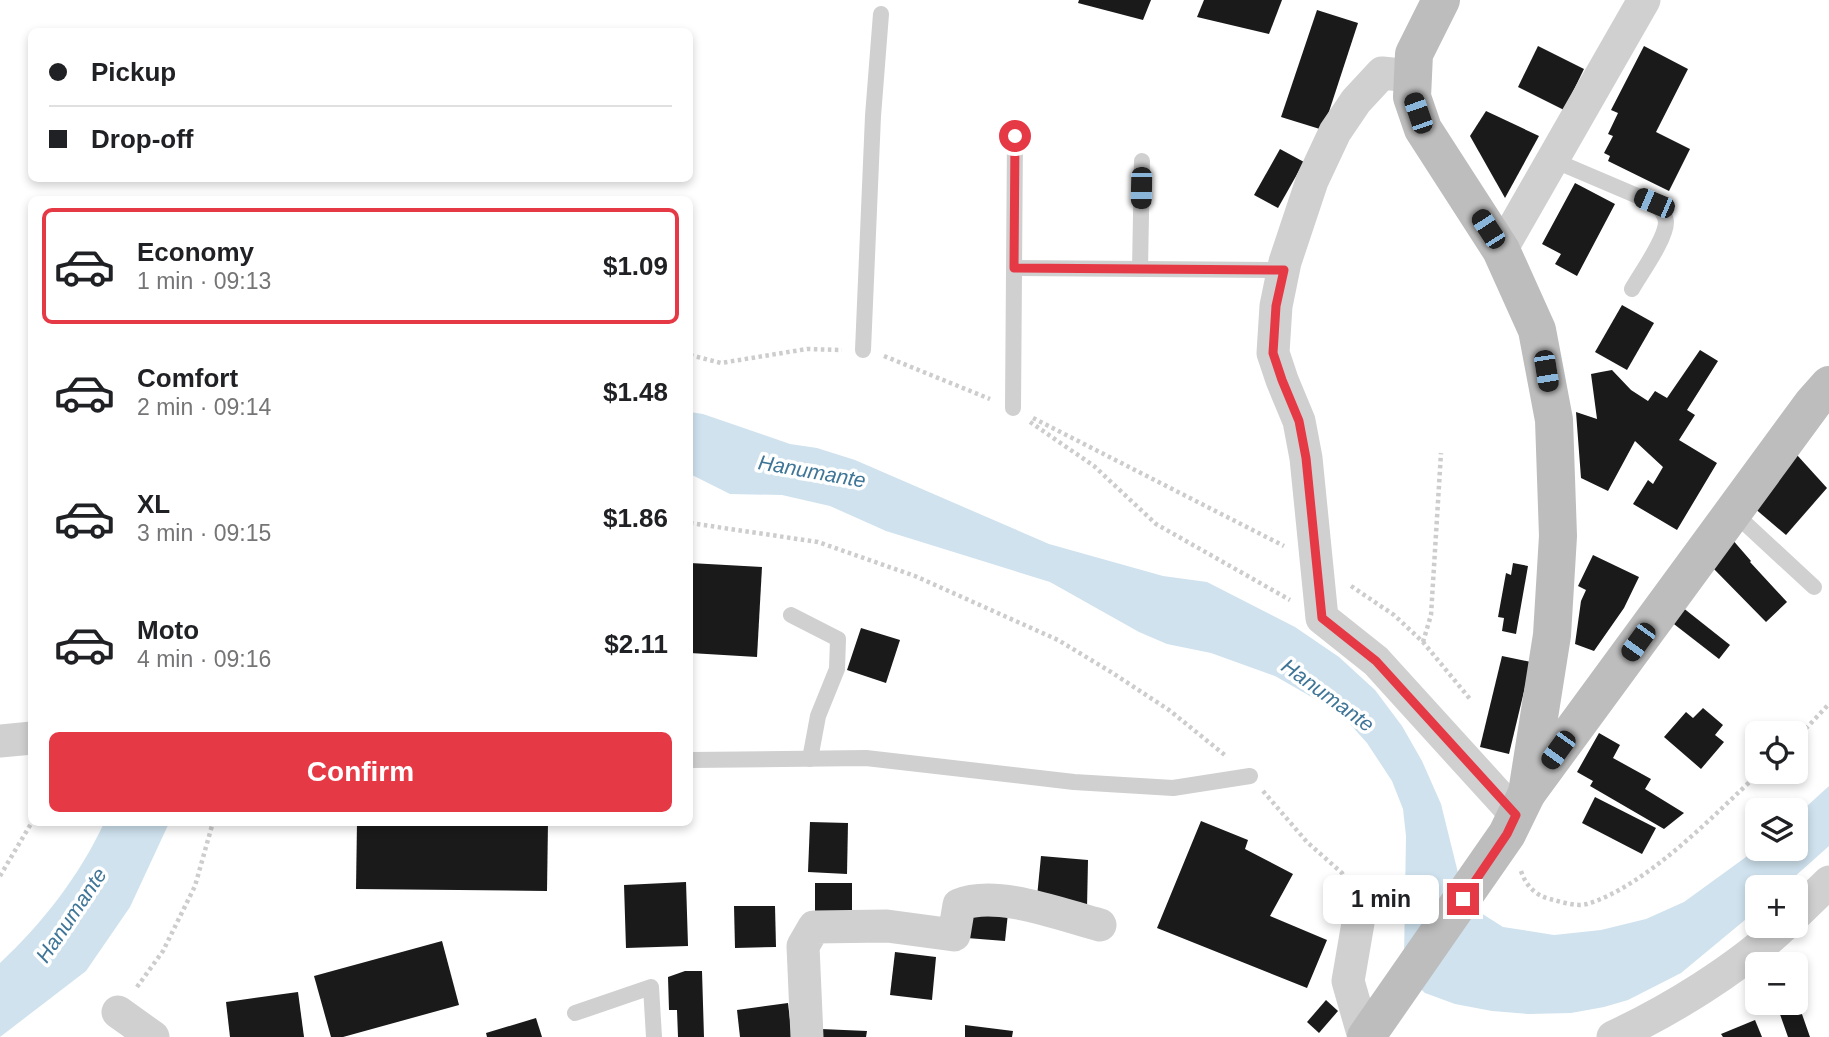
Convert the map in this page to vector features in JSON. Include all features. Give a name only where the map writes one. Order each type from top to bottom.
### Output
[{"type":"street","points":[[1441,0],[1414,54],[1412,97],[1423,129],[1501,250],[1537,330],[1554,419],[1558,536],[1552,635],[1510,825]]},
{"type":"street","points":[[1501,250],[1644,0]]},
{"type":"street","points":[[1411,76],[1382,73],[1356,101],[1335,132],[1312,181],[1284,270],[1276,306],[1273,353],[1299,421],[1306,458],[1322,618],[1376,661],[1510,825]]},
{"type":"street","points":[[1369,1032],[1510,825],[1813,403],[1829,385]]},
{"type":"street","points":[[0,741],[28,738]]},
{"type":"street","points":[[1808,902],[1829,882]]},
{"type":"street","points":[[807,1037],[803,946],[814,927],[887,926],[954,935],[959,905],[972,899],[1013,902],[1100,925]]},
{"type":"street","points":[[1358,923],[1348,981],[1369,1032]]},
{"type":"street","points":[[1613,1037],[1642,1024],[1703,987],[1767,938]]},
{"type":"street","points":[[118,1012],[153,1037]]},
{"type":"lane","points":[[863,350],[873,116],[881,14]]},
{"type":"lane","points":[[1013,408],[1015,136]]},
{"type":"lane","points":[[1553,160],[1654,203],[1662,211],[1666,220],[1665,232],[1632,289]]},
{"type":"lane","points":[[1140,269],[1142,161]]},
{"type":"lane","points":[[1014,268],[1284,270]]},
{"type":"lane","points":[[1734,513],[1814,587]]},
{"type":"lane","points":[[791,615],[838,639],[837,669],[818,716],[810,759]]},
{"type":"lane","points":[[693,760],[866,758],[1074,782],[1173,788],[1250,776]]},
{"type":"lane","points":[[575,1013],[651,987],[654,1037]]},
{"type":"path","points":[[693,356],[721,363],[807,349],[863,350],[890,358],[1013,408],[1316,562],[1394,615],[1423,642],[1470,699]]},
{"type":"path","points":[[1013,408],[1094,466],[1156,524],[1322,618]]},
{"type":"path","points":[[1423,642],[1431,615],[1441,453]]},
{"type":"path","points":[[693,523],[818,542],[915,576],[1046,635],[1111,671],[1169,710],[1250,776],[1307,842],[1342,873],[1358,923]]},
{"type":"path","points":[[1808,726],[1829,704]]},
{"type":"path","points":[[1510,825],[1523,876],[1531,889],[1542,897],[1585,905],[1618,890],[1676,850],[1747,784]]},
{"type":"path","points":[[0,876],[30,826]]},
{"type":"path","points":[[118,1012],[163,951],[195,886],[212,826]]},
{"type":"water","name":"Hanumante","points":[[693,412],[790,444],[817,448],[855,460],[1049,544],[1163,576],[1207,582],[1295,627],[1339,657],[1375,690],[1402,726],[1422,761],[1441,804],[1461,885],[1481,913],[1503,927],[1554,935],[1601,930],[1646,919],[1684,902],[1745,858],[1745,861],[1808,861],[1808,805],[1829,786],[1829,846],[1796,875],[1745,875],[1745,920],[1681,973],[1628,1000],[1571,1013],[1528,1014],[1455,1004],[1425,993],[1413,982],[1404,959],[1406,836],[1403,809],[1392,781],[1367,743],[1350,724],[1329,707],[1275,676],[1211,653],[1167,644],[1139,632],[1050,582],[886,531],[830,506],[782,495],[730,494],[693,476]]},
{"type":"water","name":"Hanumante","points":[[102,826],[168,826],[130,907],[86,971],[0,1037],[0,963],[31,932],[59,898]]},
{"type":"building","points":[[1079,0],[1151,0],[1143,20],[1078,3]]},
{"type":"building","points":[[1204,0],[1282,0],[1269,34],[1197,17]]},
{"type":"building","points":[[1317,10],[1358,23],[1323,130],[1281,117]]},
{"type":"building","points":[[1538,46],[1584,69],[1564,110],[1518,87]]},
{"type":"building","points":[[1644,46],[1688,69],[1656,132],[1690,149],[1669,191],[1608,161],[1610,156],[1604,153],[1613,136],[1608,134],[1618,113],[1611,110]]},
{"type":"building","points":[[1486,111],[1539,136],[1505,198],[1470,136]]},
{"type":"building","points":[[1280,149],[1304,162],[1278,208],[1254,195]]},
{"type":"building","points":[[1575,183],[1615,204],[1577,276],[1555,264],[1561,254],[1542,244]]},
{"type":"building","points":[[1622,305],[1654,323],[1627,370],[1595,352]]},
{"type":"building","points":[[1700,350],[1718,361],[1687,410],[1695,415],[1679,440],[1717,463],[1677,530],[1633,504],[1648,480],[1653,484],[1663,467],[1635,441],[1608,491],[1581,478],[1576,412],[1597,419],[1591,374],[1612,370],[1631,390],[1648,401],[1655,391],[1667,398]]},
{"type":"building","points":[[1797,455],[1827,488],[1786,535],[1753,507]]},
{"type":"building","points":[[1731,538],[1787,602],[1766,622],[1710,565]]},
{"type":"building","points":[[1593,555],[1639,577],[1624,608],[1594,651],[1575,644],[1581,601],[1586,590],[1578,586]]},
{"type":"building","points":[[693,563],[762,567],[757,657],[693,653]]},
{"type":"building","points":[[1513,563],[1528,566],[1516,634],[1502,631],[1504,618],[1498,617],[1506,573],[1511,575]]},
{"type":"building","points":[[1682,607],[1730,645],[1719,659],[1670,621]]},
{"type":"building","points":[[861,628],[900,640],[886,683],[847,670]]},
{"type":"building","points":[[1502,656],[1531,662],[1509,754],[1480,747]]},
{"type":"building","points":[[1703,708],[1723,725],[1715,735],[1724,742],[1701,769],[1664,737],[1686,712],[1693,718]]},
{"type":"building","points":[[1599,733],[1620,745],[1613,758],[1651,779],[1645,789],[1684,813],[1664,829],[1590,786],[1593,781],[1577,772]]},
{"type":"building","points":[[1595,797],[1656,828],[1642,854],[1582,823]]},
{"type":"building","points":[[1201,821],[1248,840],[1245,849],[1293,874],[1270,916],[1327,940],[1307,988],[1157,928]]},
{"type":"building","points":[[810,822],[848,823],[847,874],[808,872]]},
{"type":"building","points":[[357,826],[548,826],[547,891],[356,889]]},
{"type":"building","points":[[1041,856],[1088,860],[1087,908],[1037,897]]},
{"type":"building","points":[[686,882],[688,946],[626,948],[624,885]]},
{"type":"building","points":[[815,883],[852,883],[852,915],[815,915]]},
{"type":"building","points":[[734,906],[775,906],[776,947],[735,948]]},
{"type":"building","points":[[970,909],[1008,913],[1005,941],[967,938]]},
{"type":"building","points":[[442,941],[459,1005],[343,1037],[331,1037],[314,976]]},
{"type":"building","points":[[895,952],[936,957],[932,1000],[890,995]]},
{"type":"building","points":[[685,971],[702,971],[704,1037],[678,1037],[677,1010],[669,1010],[668,977]]},
{"type":"building","points":[[298,992],[304,1037],[230,1037],[226,1002]]},
{"type":"building","points":[[1326,1000],[1338,1011],[1319,1033],[1307,1022]]},
{"type":"building","points":[[788,1003],[792,1037],[740,1037],[737,1010]]},
{"type":"building","points":[[1780,1015],[1802,1015],[1810,1037],[1788,1037]]},
{"type":"building","points":[[536,1018],[542,1037],[487,1037],[486,1033]]},
{"type":"building","points":[[1755,1020],[1762,1037],[1723,1037],[1721,1034]]},
{"type":"building","points":[[965,1025],[1013,1031],[1012,1037],[965,1037]]},
{"type":"building","points":[[821,1029],[867,1031],[866,1037],[821,1037]]},
{"type":"route","points":[[1015,136],[1014,268],[1284,270],[1276,306],[1273,353],[1299,421],[1306,458],[1322,618],[1376,661],[1516,815],[1507,834],[1463,899]]}]
